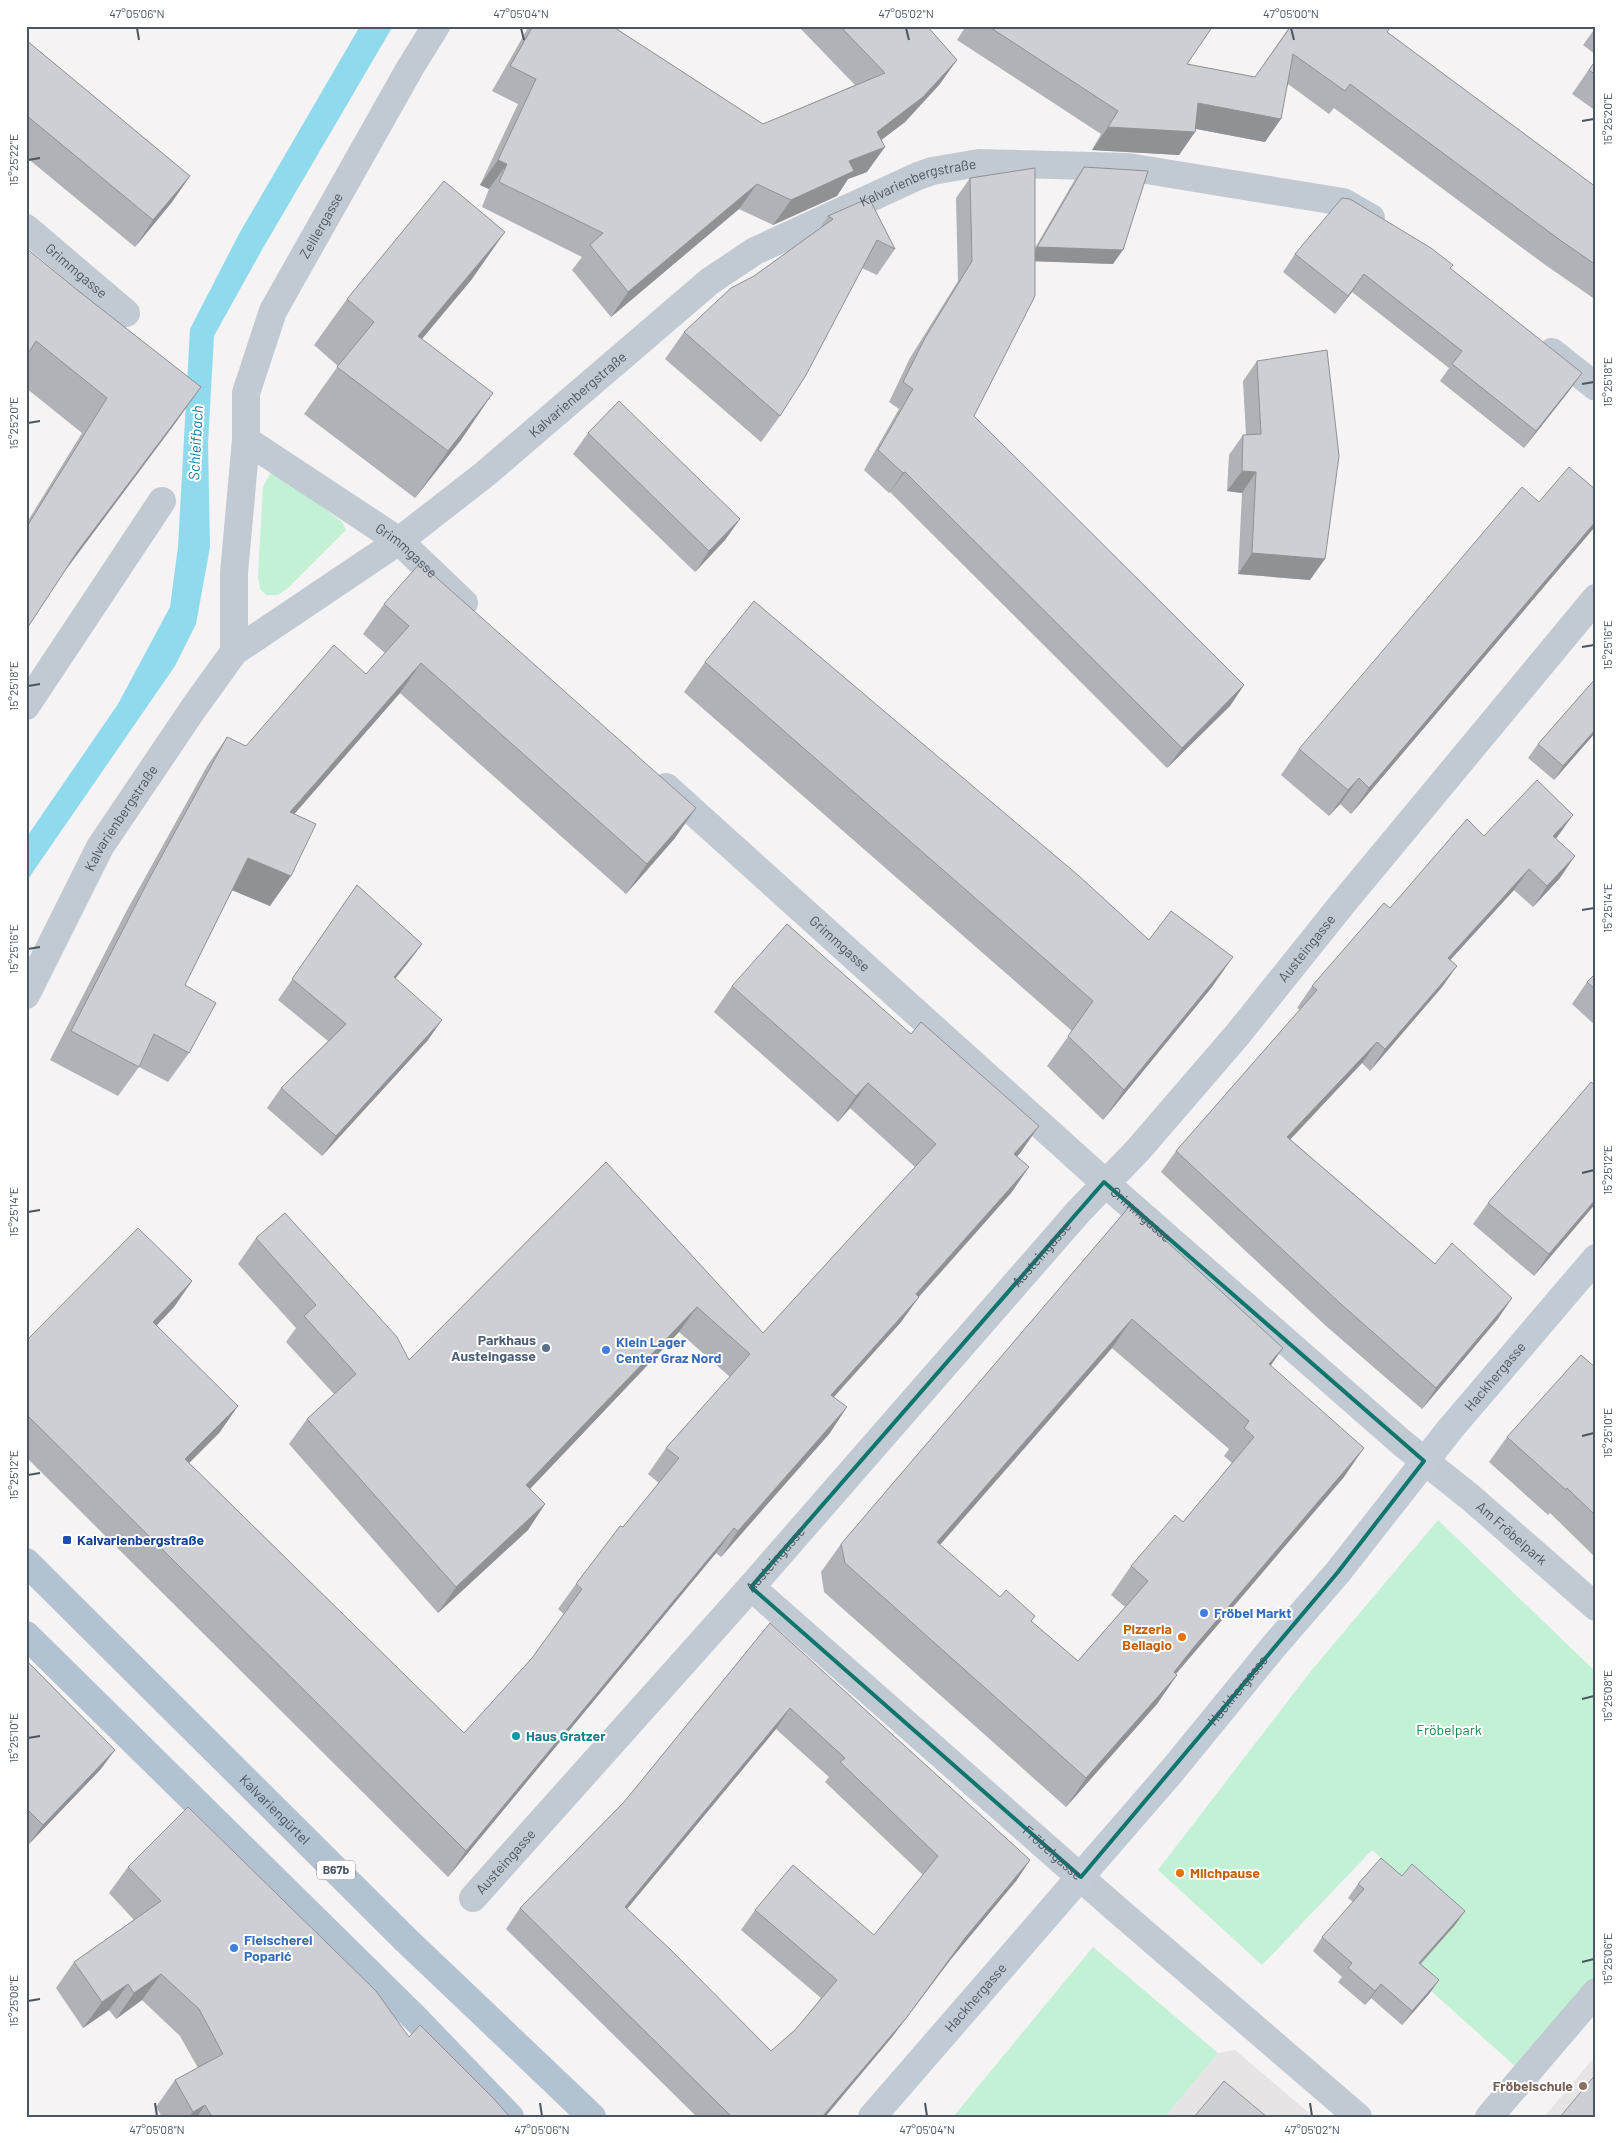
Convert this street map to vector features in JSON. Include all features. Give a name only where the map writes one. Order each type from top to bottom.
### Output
[{"type":"main road","name":"Hackhergasse","points":[[872,2117],[1081,1877],[1338,1572],[1424,1462],[1596,1258]]},
{"type":"main road","name":"Kalvariengürtel","points":[[26,1562],[406,1939],[592,2117]]},
{"type":"main road","points":[[26,1635],[416,2018],[510,2117]]},
{"type":"street","name":"Zeillergasse","points":[[246,440],[246,393],[273,311],[410,68],[436,26]]},
{"type":"street","name":"Kalvarienbergstraße","points":[[26,995],[100,847],[193,709],[234,652],[398,541],[485,474],[612,368],[710,281],[755,251],[918,176],[932,171],[979,163],[1128,167],[1344,202],[1394,233]]},
{"type":"street","name":"Grimmgasse","points":[[26,228],[126,314]]},
{"type":"street","points":[[1535,338],[1596,387]]},
{"type":"street","name":"Grimmgasse","points":[[246,440],[398,541],[484,621]]},
{"type":"street","points":[[234,652],[234,573],[246,440]]},
{"type":"street","points":[[26,706],[162,501]]},
{"type":"street","name":"Austeingasse","points":[[473,1898],[751,1587],[1104,1182],[1138,1150],[1238,1034],[1343,903],[1596,598]]},
{"type":"street","name":"Grimmgasse","points":[[646,768],[1104,1182],[1424,1462]]},
{"type":"street","name":"Am Fröbelpark","points":[[1424,1462],[1470,1497],[1596,1607]]},
{"type":"street","name":"Fröbelgasse","points":[[751,1587],[1358,2117]]},
{"type":"street","points":[[1489,2117],[1596,1992]]},
{"type":"highlighted area","points":[[1104,1182],[1424,1461],[1338,1572],[1081,1877],[751,1587]]},
{"type":"shaded area","points":[[1235,2050],[1314,2117],[1165,2117],[1218,2053]]},
{"type":"shaded area","name":"Fröbelschule","points":[[1596,2055],[1596,2117],[1544,2117]]},
{"type":"green space","points":[[272,470],[280,474],[342,522],[346,530],[288,588],[278,595],[266,595],[260,589],[258,577],[263,487]]},
{"type":"green space","name":"Fröbelpark","points":[[1438,1520],[1596,1672],[1596,1990],[1525,2075],[1412,1974],[1403,1878],[1372,1850],[1262,1965],[1158,1870],[1311,1671]]},
{"type":"green space","points":[[1093,1947],[1218,2053],[1165,2117],[953,2117]]},
{"type":"water","name":"Schleifbach","points":[[360,26],[393,26],[263,248],[214,336],[208,444],[210,547],[196,624],[175,666],[26,882],[26,838],[118,704],[170,607],[178,547],[190,329],[239,234]]},
{"type":"building","points":[[533,26],[612,26],[763,124],[885,73],[840,26],[927,26],[957,60],[923,97],[877,132],[885,147],[849,161],[854,171],[791,200],[757,184],[628,292],[590,245],[603,233],[499,182],[507,164],[498,160],[536,79],[510,66]]},
{"type":"building","points":[[988,26],[1213,26],[1187,64],[1255,77],[1291,26],[1391,26],[1387,32],[1596,187],[1596,265],[1350,84],[1345,91],[1293,54],[1281,119],[1198,103],[1195,132],[1108,127],[1118,111]]},
{"type":"building","points":[[26,40],[190,176],[153,220],[26,115]]},
{"type":"building","points":[[1596,60],[1596,75],[1589,70]]},
{"type":"building","points":[[1084,167],[1148,171],[1123,250],[1037,247]]},
{"type":"building","points":[[1035,168],[1035,296],[974,416],[1244,685],[1182,748],[905,472],[903,473],[878,450],[913,389],[903,382],[925,338],[972,261],[970,178]]},
{"type":"building","points":[[444,181],[505,232],[418,336],[493,393],[448,451],[337,367],[374,322],[347,299]]},
{"type":"building","points":[[869,198],[895,249],[877,240],[806,375],[780,416],[684,332],[731,288],[754,276],[833,219],[828,216]]},
{"type":"building","points":[[1342,198],[1350,199],[1431,248],[1453,265],[1450,268],[1582,373],[1536,431],[1452,364],[1462,351],[1364,274],[1348,296],[1295,254]]},
{"type":"building","points":[[26,248],[201,387],[77,552],[26,630],[26,528],[107,398],[36,341],[29,352],[26,350]]},
{"type":"building","points":[[1327,350],[1339,456],[1325,559],[1252,553],[1256,472],[1242,471],[1243,435],[1261,434],[1257,361]]},
{"type":"building","points":[[619,401],[740,519],[709,551],[588,433]]},
{"type":"building","points":[[1569,467],[1596,490],[1596,521],[1369,788],[1359,778],[1348,790],[1299,749],[1522,487],[1539,502]]},
{"type":"building","points":[[420,563],[696,808],[647,864],[421,663],[290,812],[316,824],[291,876],[248,858],[185,985],[216,1003],[189,1053],[154,1034],[139,1067],[71,1031],[148,881],[227,737],[246,746],[334,645],[366,674],[409,626],[384,604]]},
{"type":"building","points":[[754,601],[1079,876],[1149,940],[1171,911],[1233,957],[1124,1090],[1068,1036],[1093,1001],[705,662]]},
{"type":"building","points":[[1596,678],[1596,729],[1563,766],[1538,744]]},
{"type":"building","points":[[1537,780],[1573,815],[1553,836],[1575,856],[1547,886],[1529,869],[1448,958],[1457,966],[1385,1049],[1377,1042],[1287,1137],[1435,1264],[1452,1243],[1512,1298],[1436,1388],[1341,1304],[1176,1151],[1317,990],[1312,986],[1384,903],[1390,908],[1467,819],[1484,836]]},
{"type":"building","points":[[357,885],[422,944],[394,977],[442,1020],[336,1136],[281,1088],[346,1024],[292,979]]},
{"type":"building","points":[[787,924],[911,1034],[921,1022],[1039,1126],[1014,1154],[1029,1167],[916,1294],[919,1297],[831,1395],[847,1407],[738,1531],[734,1528],[466,1851],[26,1414],[26,1341],[138,1228],[192,1281],[153,1322],[238,1406],[185,1459],[464,1733],[532,1658],[582,1589],[576,1584],[620,1526],[623,1527],[679,1458],[666,1448],[750,1354],[697,1307],[526,1485],[545,1504],[456,1587],[307,1419],[356,1374],[304,1316],[316,1305],[256,1238],[285,1213],[397,1337],[409,1360],[606,1162],[763,1333],[936,1144],[868,1083],[856,1096],[732,986]]},
{"type":"building","points":[[1596,973],[1596,990],[1587,982]]},
{"type":"building","points":[[1591,1082],[1596,1086],[1596,1199],[1549,1254],[1488,1203]]},
{"type":"building","points":[[1129,1207],[1283,1348],[1269,1364],[1364,1448],[1194,1647],[1174,1672],[1177,1675],[1086,1778],[845,1563],[841,1544]],"holes":[[[1132,1319],[1249,1421],[1244,1428],[1254,1437],[1183,1522],[1175,1515],[1131,1566],[1148,1581],[1078,1661],[1031,1621],[1035,1616],[1006,1590],[1000,1597],[937,1542]]]},
{"type":"building","points":[[1581,1355],[1596,1368],[1596,1516],[1567,1488],[1566,1490],[1507,1437]]},
{"type":"building","points":[[770,1623],[1030,1860],[965,1938],[907,2017],[822,2117],[732,2117],[520,1908],[624,1802]],"holes":[[[790,1708],[845,1758],[840,1762],[938,1856],[874,1935],[793,1865],[755,1910],[837,1980],[795,2030],[771,2051],[671,1950],[625,1907]]]},
{"type":"building","points":[[26,1660],[115,1750],[43,1825],[26,1808]]},
{"type":"building","points":[[188,1807],[376,1991],[409,2037],[420,2025],[510,2117],[212,2117],[205,2105],[193,2112],[175,2080],[223,2054],[199,2009],[161,1974],[134,1993],[128,1984],[102,2002],[74,1962],[161,1901],[128,1867]]},
{"type":"building","points":[[1381,1858],[1402,1876],[1412,1864],[1465,1911],[1419,1963],[1439,1980],[1412,2011],[1381,1984],[1375,1991],[1348,1968],[1352,1963],[1322,1937],[1364,1889],[1358,1884]]},
{"type":"building","points":[[1596,2074],[1596,2117],[1560,2117]]},
{"type":"building","points":[[1224,2081],[1267,2117],[1194,2117]]},
{"type":"place","name":"Parkhaus Austeingasse","points":[[546,1348]]},
{"type":"place","name":"Klein Lager Center Graz Nord","points":[[606,1350]]},
{"type":"place","name":"Kalvarienbergstraße","points":[[67,1540]]},
{"type":"place","name":"Fröbel Markt","points":[[1204,1613]]},
{"type":"place","name":"Pizzeria Bellagio","points":[[1182,1637]]},
{"type":"place","name":"Haus Gratzer","points":[[516,1736]]},
{"type":"place","name":"Milchpause","points":[[1180,1873]]},
{"type":"place","name":"Fleischerei Poparić","points":[[234,1948]]},
{"type":"place","name":"Fröbelschule","points":[[1583,2086]]}]
